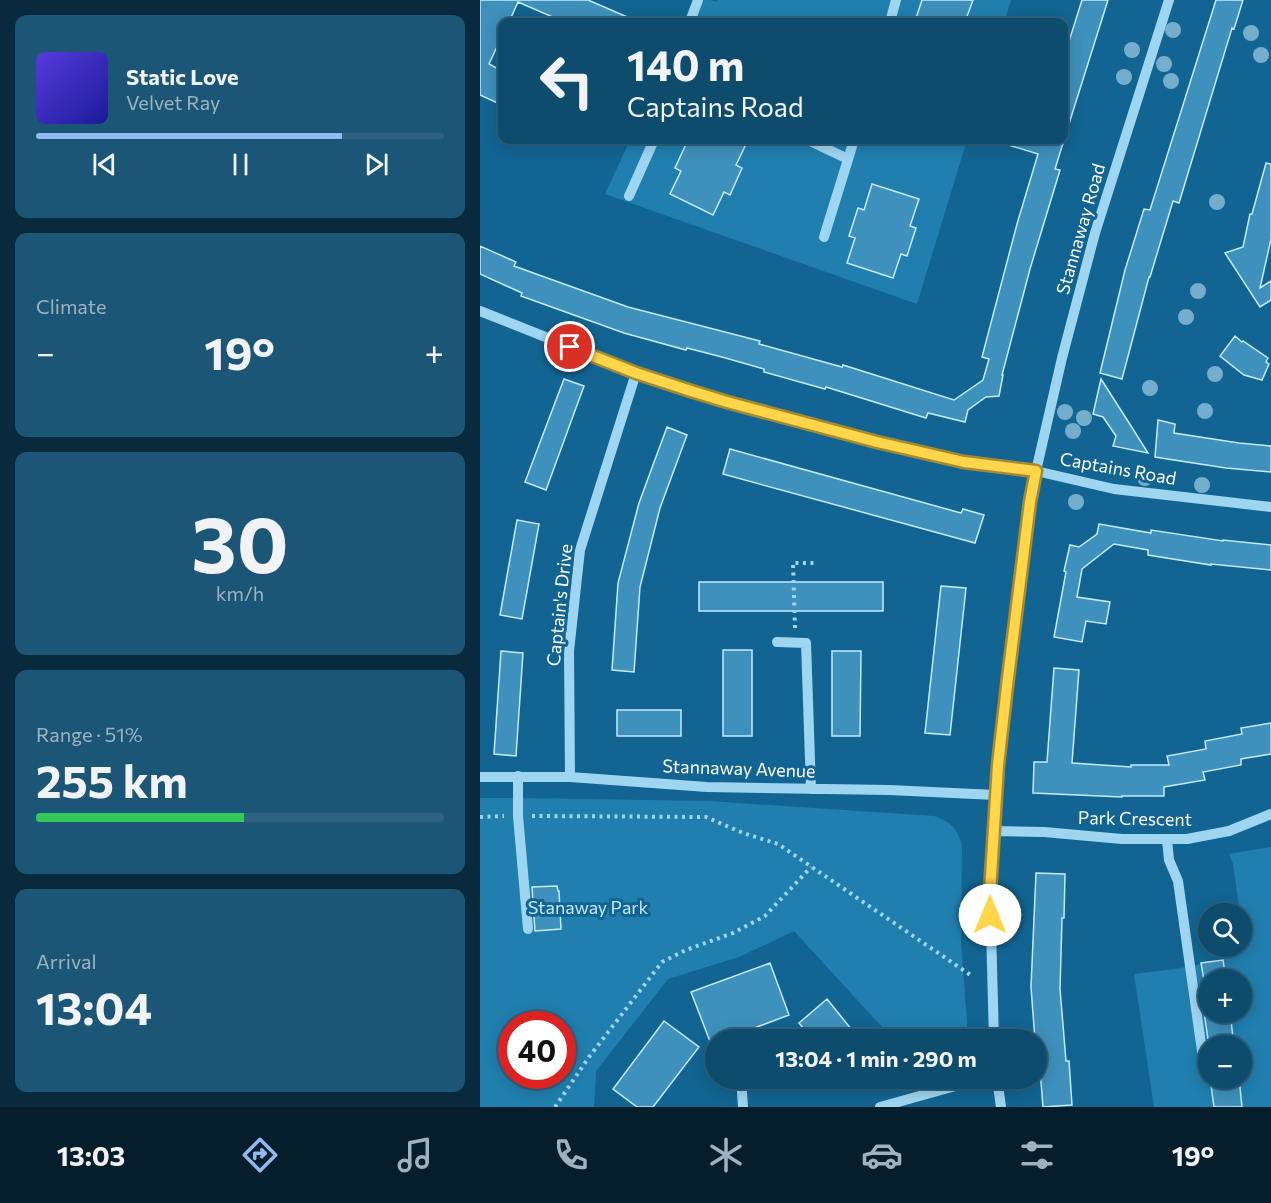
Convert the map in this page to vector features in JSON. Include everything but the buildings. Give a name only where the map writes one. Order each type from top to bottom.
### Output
[{"type":"street","points":[[691,18],[698,0]]},
{"type":"street","points":[[891,18],[896,0]]},
{"type":"street","name":"Stannaway Road","points":[[994,1029],[990,892],[996,795],[1030,502],[1062,358],[1095,233],[1169,0]]},
{"type":"street","points":[[629,196],[652,144]]},
{"type":"street","points":[[816,144],[848,159]]},
{"type":"street","points":[[824,237],[853,144]]},
{"type":"street","name":"Captains Road","points":[[480,311],[636,373],[727,402],[898,448],[964,462],[1036,471],[1114,489],[1271,507]]},
{"type":"street","name":"Captain's Drive","points":[[570,777],[569,651],[580,550],[636,373]]},
{"type":"street","points":[[777,642],[806,643],[811,789]]},
{"type":"street","name":"Stannaway Avenue","points":[[480,777],[570,777],[707,787],[889,790],[996,795]]},
{"type":"street","points":[[518,777],[518,816],[528,929]]},
{"type":"street","name":"Park Crescent","points":[[994,831],[1044,832],[1122,839],[1187,840],[1229,831],[1271,814]]},
{"type":"street","points":[[1167,840],[1169,860],[1178,882],[1200,1035]]},
{"type":"street","points":[[742,1089],[743,1107]]},
{"type":"street","points":[[880,1107],[945,1089]]},
{"type":"street","points":[[998,1089],[1000,1107]]},
{"type":"path","points":[[795,642],[793,562],[816,563]]},
{"type":"path","points":[[480,817],[706,817],[743,833],[778,844],[972,976]]},
{"type":"path","points":[[555,1107],[589,1057],[662,962],[686,950],[733,933],[765,916],[811,867]]},
{"type":"green space","points":[[693,0],[717,2],[718,0],[1011,0],[1005,18],[685,18]]},
{"type":"green space","points":[[628,144],[966,144],[917,304],[605,194]]},
{"type":"green space","name":"Stanaway Park","points":[[480,798],[709,801],[934,816],[949,823],[955,829],[962,845],[961,943],[967,1029],[884,1029],[794,931],[739,957],[668,979],[596,1071],[594,1107],[480,1107]]},
{"type":"green space","points":[[1271,847],[1271,1107],[1154,1107],[1134,974],[1223,960],[1223,957],[1252,957],[1252,903],[1239,903],[1233,864],[1229,854]]},
{"type":"route","points":[[570,347],[636,373],[691,391],[898,448],[964,462],[1036,471],[1030,502],[998,765],[990,915]]}]
